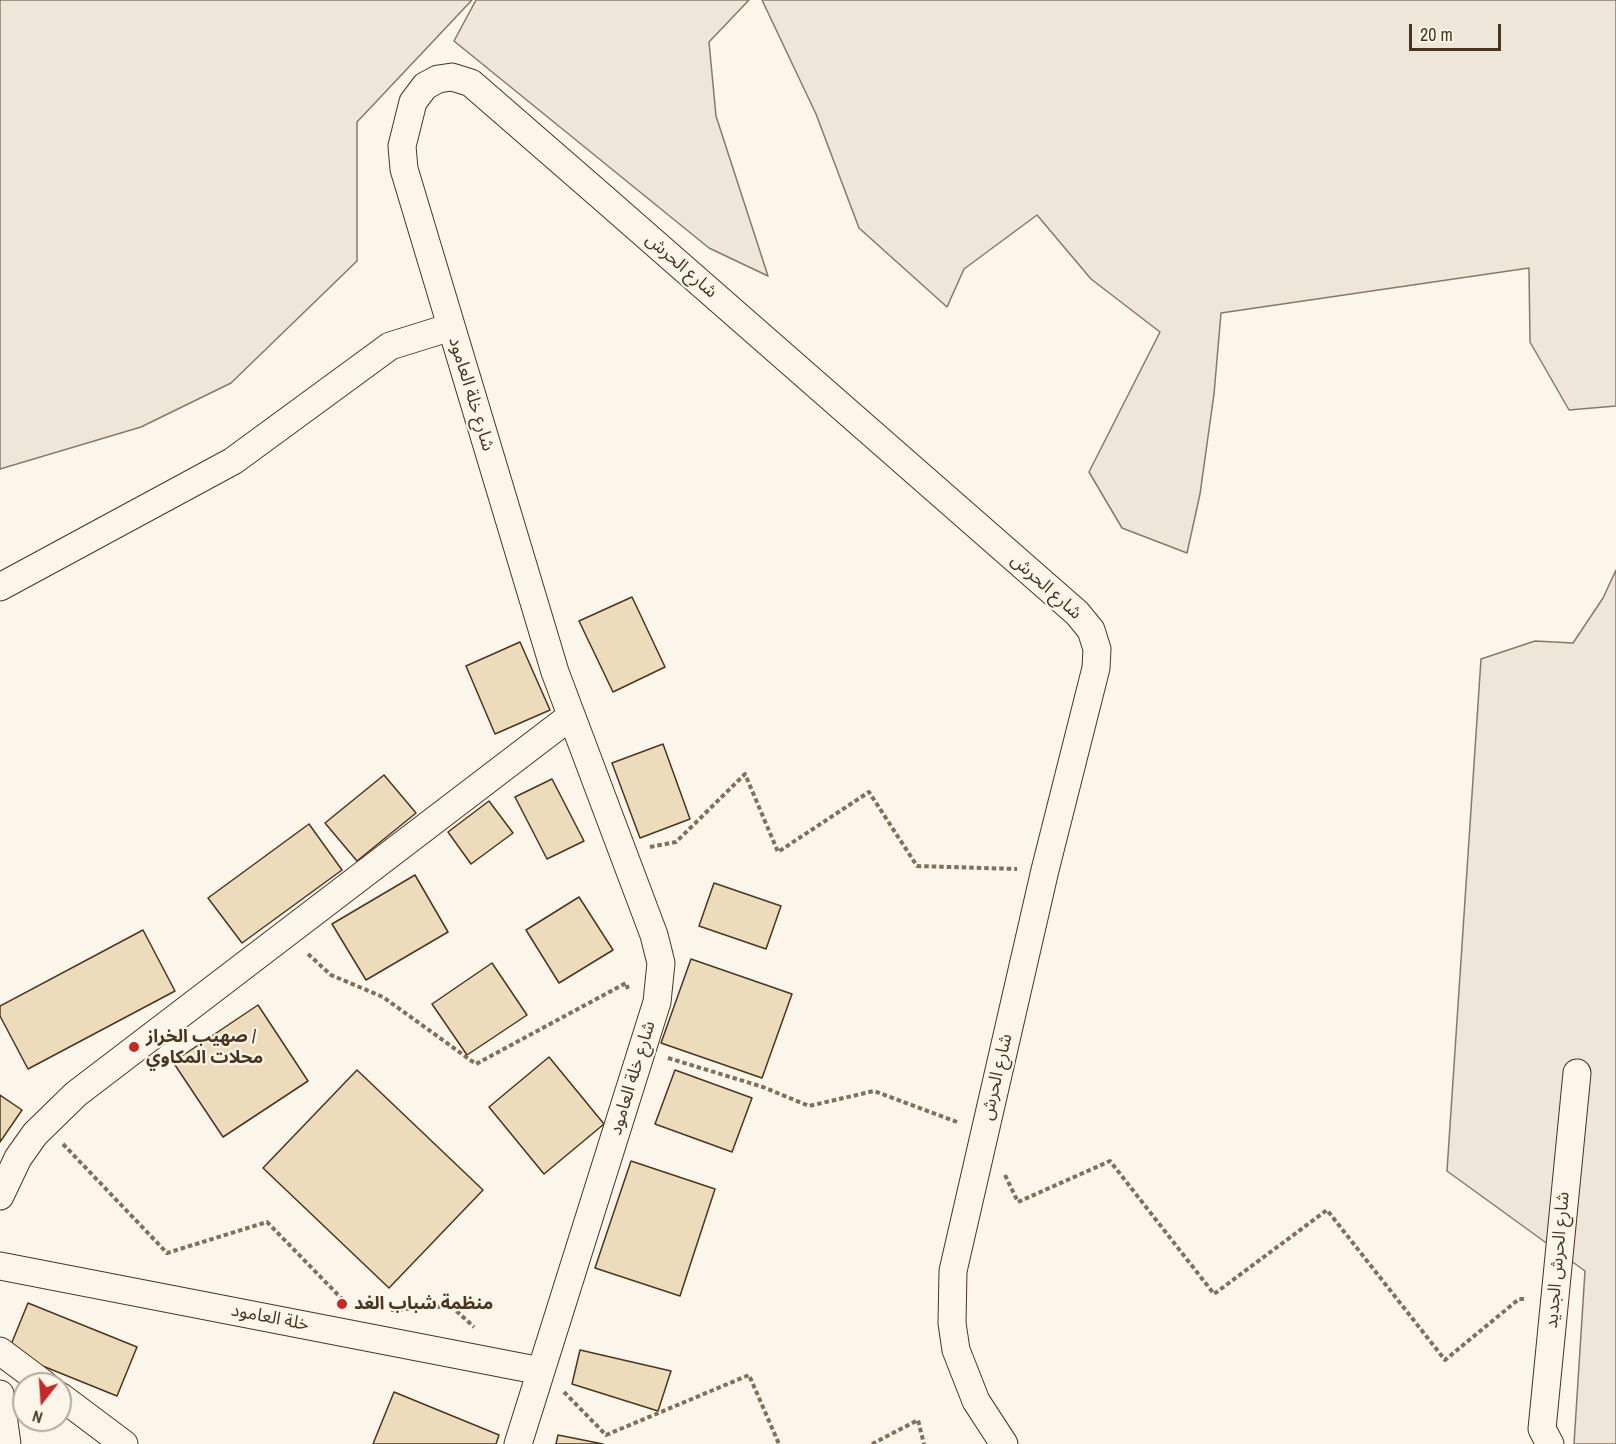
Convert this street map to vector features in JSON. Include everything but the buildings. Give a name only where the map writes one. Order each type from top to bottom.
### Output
[{"type":"street","name":"شارع الحرش","points":[[438,79],[452,77],[471,84],[1077,613],[1090,630],[1097,649],[1096,668],[1045,870],[953,1271],[952,1323],[965,1376],[976,1401],[1004,1444]]},
{"type":"street","name":"شارع خلة العامود","points":[[438,79],[425,86],[413,102],[402,146],[404,169],[555,672],[654,935],[661,963],[661,982],[646,1033],[518,1444]]},
{"type":"street","points":[[0,587],[233,461],[390,346],[451,327]]},
{"type":"street","points":[[0,1196],[18,1158],[45,1125],[76,1094],[572,716]]},
{"type":"street","name":"شارع الحرش الجديد","points":[[1550,1444],[1542,1429],[1577,1073]]},
{"type":"street","name":"خلة العامود","points":[[0,1266],[541,1369]]},
{"type":"street","points":[[0,1351],[28,1372]]},
{"type":"street","points":[[0,1394],[7,1444]]},
{"type":"street","points":[[72,1405],[124,1444]]},
{"type":"path","points":[[646,847],[676,842],[745,774],[778,852],[868,792],[917,866],[1045,870]]},
{"type":"path","points":[[286,934],[331,975],[383,997],[476,1064],[626,983],[646,1033],[659,1056],[763,1087],[809,1106],[874,1091],[985,1132]]},
{"type":"path","points":[[45,1125],[167,1253],[267,1222],[347,1305]]},
{"type":"path","points":[[1004,1172],[1018,1202],[1110,1161],[1214,1294],[1327,1210],[1445,1360],[1519,1299],[1554,1301]]},
{"type":"path","points":[[387,1311],[451,1306],[483,1335]]},
{"type":"path","points":[[541,1369],[606,1435],[749,1375],[779,1444]]},
{"type":"path","points":[[872,1444],[918,1420],[924,1444]]},
{"type":"shaded area","points":[[0,0],[472,0],[357,122],[357,261],[231,383],[141,427],[0,469]]},
{"type":"shaded area","points":[[476,0],[749,0],[709,42],[716,116],[768,276],[709,248],[454,41]]},
{"type":"shaded area","points":[[762,0],[1616,0],[1616,406],[1569,410],[1530,342],[1529,268],[1221,313],[1214,394],[1200,494],[1187,553],[1122,528],[1089,472],[1160,332],[1091,279],[1037,215],[964,269],[947,307],[859,228],[816,114]]},
{"type":"shaded area","points":[[1616,570],[1616,1444],[1574,1444],[1585,1271],[1447,1171],[1481,659],[1535,641],[1573,643],[1603,598]]},
{"type":"place","name":"صهيب الخراز / محلات المكاوي","points":[[134,1047]]},
{"type":"place","name":"منظمة شباب الغد","points":[[342,1304]]}]
